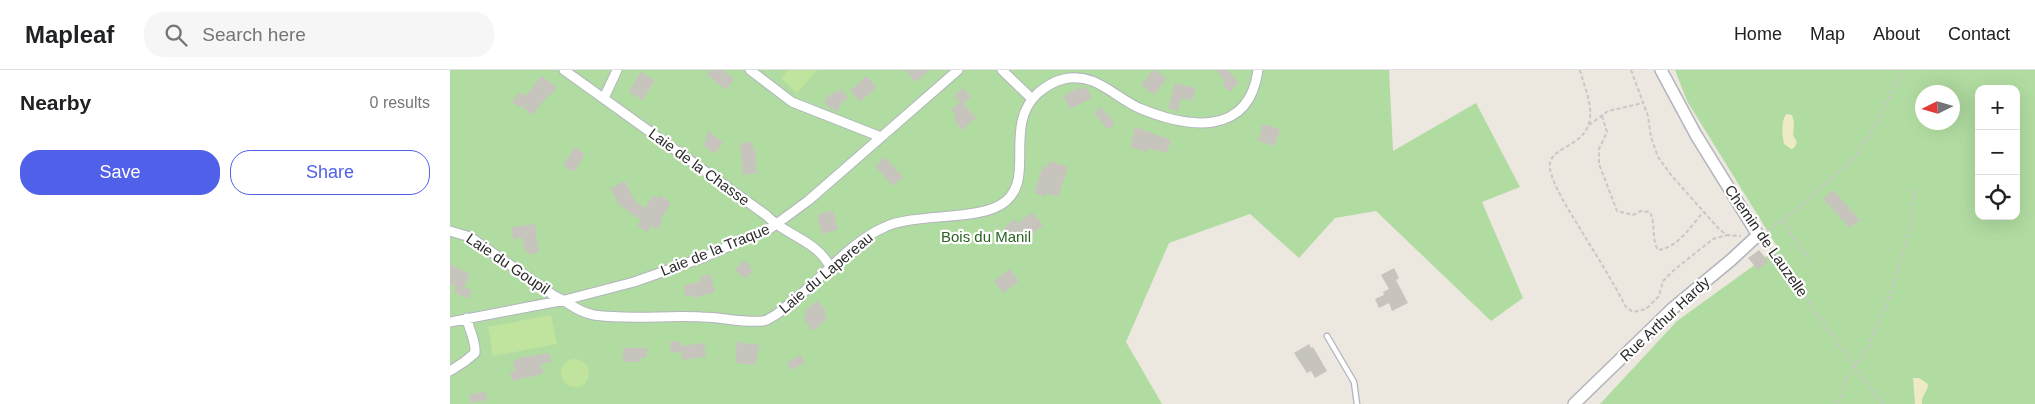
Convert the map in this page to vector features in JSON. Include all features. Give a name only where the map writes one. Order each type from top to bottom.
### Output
[{"type":"street","name":"Laie de la Chasse","points":[[564,70],[766,215],[775,225],[806,242],[826,258],[830,267]]},
{"type":"street","points":[[604,98],[617,70]]},
{"type":"street","points":[[750,70],[781,95],[797,104],[881,137]]},
{"type":"street","name":"Laie de la Traque","points":[[450,322],[565,300],[670,270],[775,225],[809,200],[958,70]]},
{"type":"street","points":[[1002,70],[1032,99]]},
{"type":"street","name":"Laie du Lapereau","points":[[565,300],[573,309],[594,314],[639,317],[703,316],[747,321],[766,320],[777,314],[860,243],[886,226],[907,221],[987,210],[1005,202],[1014,190],[1017,181],[1019,130],[1023,114],[1032,99],[1054,82],[1081,78],[1099,82],[1124,100],[1140,108],[1188,122],[1207,124],[1220,122],[1232,117],[1242,108],[1249,97],[1258,70]]},
{"type":"street","name":"Chemin de Lauzelle","points":[[1662,70],[1696,135],[1757,237]]},
{"type":"street","name":"Laie du Goupil","points":[[450,231],[470,237],[553,295],[565,300]]},
{"type":"street","name":"Rue Arthur Hardy","points":[[1574,404],[1672,309],[1757,237]]},
{"type":"street","points":[[450,371],[474,353],[476,342],[469,328],[467,318]]},
{"type":"lane","points":[[1327,336],[1354,382],[1357,404]]},
{"type":"path","points":[[1580,70],[1590,108],[1589,125]]},
{"type":"path","points":[[1631,70],[1648,116],[1651,137],[1658,157],[1703,212],[1727,235]]},
{"type":"path","points":[[1643,103],[1608,111],[1589,125],[1582,137],[1571,146],[1558,150],[1552,157],[1549,168],[1563,200],[1626,307],[1632,312],[1646,309],[1659,296],[1663,281],[1713,238],[1727,235],[1757,237],[1784,220],[1846,166],[1876,127],[1903,70]]},
{"type":"path","points":[[1602,116],[1607,132],[1599,149],[1599,164],[1617,211],[1633,216],[1641,211],[1650,212],[1653,218],[1653,242],[1658,250],[1667,249],[1679,239],[1703,212]]},
{"type":"path","points":[[1836,403],[1843,394],[1845,380],[1867,350],[1887,304],[1911,228],[1914,188]]},
{"type":"path","points":[[1784,220],[1791,235],[1810,259]]},
{"type":"path","name":"Chemin de Lauzelle","points":[[1757,237],[1763,238],[1882,404]]},
{"type":"green space","name":"Bois du Manil","points":[[450,70],[1389,70],[1393,151],[1476,103],[1520,187],[1482,202],[1523,298],[1491,321],[1376,211],[1335,218],[1299,258],[1250,214],[1169,243],[1126,342],[1162,404],[450,404]]},
{"type":"green space","points":[[788,70],[817,70],[797,93],[781,78]]},
{"type":"green space","points":[[1675,70],[2035,70],[2035,404],[1600,404],[1677,321],[1778,248],[1687,101]]},
{"type":"green space","points":[[551,315],[557,344],[493,356],[488,327]]},
{"type":"green space","points":[[575,359],[585,363],[589,373],[585,383],[575,387],[565,383],[561,373],[565,363]]},
{"type":"sand","points":[[1786,114],[1792,115],[1794,122],[1793,135],[1797,142],[1794,148],[1791,149],[1784,144],[1782,133]]},
{"type":"sand","points":[[1913,378],[1919,378],[1928,384],[1922,404],[1915,404]]},
{"type":"building","points":[[711,70],[722,70],[734,79],[726,90],[707,75]]},
{"type":"building","points":[[905,70],[930,70],[915,82]]},
{"type":"building","points":[[1153,70],[1167,78],[1154,95],[1141,85]]},
{"type":"building","points":[[1216,70],[1228,70],[1239,83],[1229,92],[1222,83],[1225,81]]},
{"type":"building","points":[[640,72],[655,80],[643,100],[629,92]]},
{"type":"building","points":[[541,76],[557,87],[550,96],[548,95],[533,115],[512,102],[519,92],[526,96]]},
{"type":"building","points":[[867,76],[877,87],[860,102],[850,90]]},
{"type":"building","points":[[1175,83],[1196,88],[1192,101],[1181,98],[1178,111],[1168,108]]},
{"type":"building","points":[[1079,87],[1081,90],[1087,87],[1092,98],[1070,109],[1063,96]]},
{"type":"building","points":[[963,88],[971,97],[963,103],[976,118],[962,130],[955,122],[955,114],[951,109],[960,102],[954,96]]},
{"type":"building","points":[[841,89],[848,97],[839,106],[838,112],[830,109],[824,101],[834,91],[836,93]]},
{"type":"building","points":[[1101,107],[1115,123],[1108,130],[1094,113]]},
{"type":"building","points":[[1263,124],[1280,129],[1275,146],[1258,141]]},
{"type":"building","points":[[1135,127],[1171,140],[1167,153],[1148,148],[1147,152],[1130,147]]},
{"type":"building","points":[[708,131],[723,142],[715,154],[704,146]]},
{"type":"building","points":[[753,142],[757,173],[743,175],[740,143]]},
{"type":"building","points":[[575,147],[585,154],[574,172],[563,165]]},
{"type":"building","points":[[885,157],[903,177],[893,186],[875,166]]},
{"type":"building","points":[[1050,161],[1068,167],[1058,197],[1047,193],[1046,197],[1034,193],[1043,166],[1047,167]]},
{"type":"building","points":[[625,181],[635,201],[645,208],[653,196],[658,199],[660,195],[671,203],[660,220],[663,221],[657,230],[651,226],[647,232],[637,226],[641,220],[618,204],[610,188]]},
{"type":"building","points":[[1833,190],[1860,220],[1850,228],[1823,199]]},
{"type":"building","points":[[833,210],[838,230],[822,234],[817,215]]},
{"type":"building","points":[[1032,212],[1043,225],[1018,246],[1003,229],[1014,219],[1019,223]]},
{"type":"building","points":[[535,224],[539,253],[527,254],[527,250],[524,250],[523,238],[513,239],[512,227]]},
{"type":"building","points":[[1759,250],[1768,261],[1758,270],[1748,258]]},
{"type":"building","points":[[744,260],[751,266],[749,268],[753,271],[745,279],[735,270]]},
{"type":"building","points":[[450,264],[470,274],[464,287],[472,290],[468,299],[454,292],[456,287],[450,284]]},
{"type":"building","points":[[1394,268],[1399,278],[1396,280],[1408,303],[1392,311],[1389,303],[1379,308],[1375,299],[1384,295],[1383,292],[1389,289],[1381,275]]},
{"type":"building","points":[[1010,269],[1019,281],[1003,293],[994,281]]},
{"type":"building","points":[[710,274],[715,292],[694,298],[693,295],[686,297],[683,286],[701,281],[700,277]]},
{"type":"building","points":[[817,301],[826,310],[824,312],[828,318],[813,331],[803,318],[807,315],[804,312]]},
{"type":"building","points":[[681,341],[681,346],[704,343],[706,357],[682,360],[681,352],[671,353],[670,342]]},
{"type":"building","points":[[737,342],[760,345],[755,365],[735,363]]},
{"type":"building","points":[[1309,344],[1311,348],[1313,347],[1327,371],[1315,378],[1311,371],[1307,373],[1294,353]]},
{"type":"building","points":[[623,348],[647,348],[646,358],[640,358],[639,362],[623,362]]},
{"type":"building","points":[[549,353],[551,362],[541,364],[543,374],[512,381],[510,372],[515,371],[513,361],[517,360],[517,358]]},
{"type":"building","points":[[801,355],[805,363],[791,370],[787,362]]},
{"type":"building","points":[[485,392],[487,400],[471,403],[469,394]]}]
